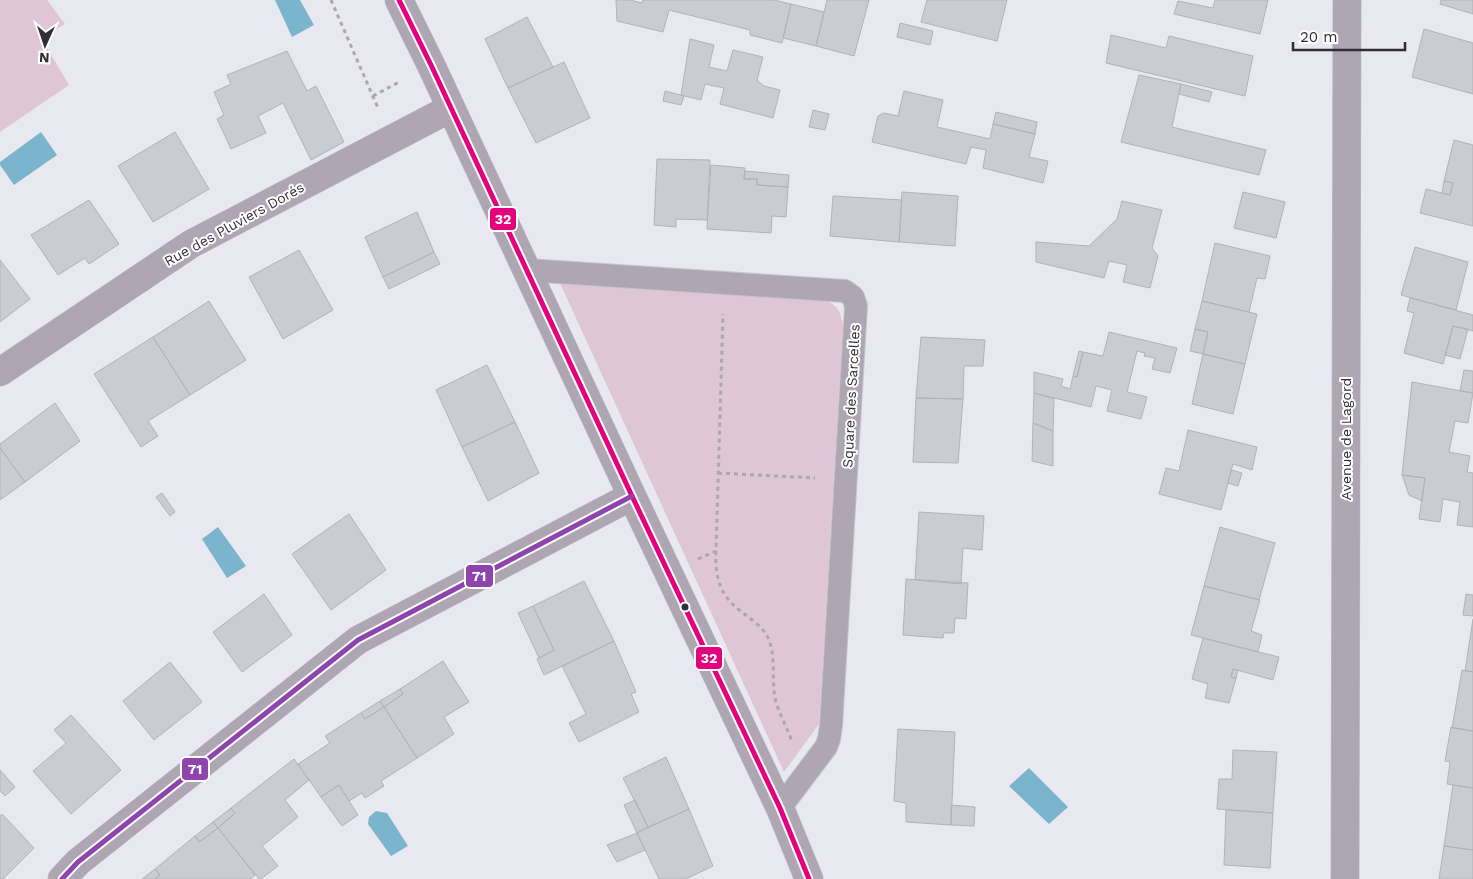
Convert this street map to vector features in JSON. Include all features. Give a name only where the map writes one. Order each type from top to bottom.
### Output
[{"type":"street","points":[[399,0],[667,572],[780,808],[805,878]]},
{"type":"street","name":"Avenue de Lagord","points":[[1345,879],[1347,0]]},
{"type":"street","name":"Rue des Pluviers Dorés","points":[[0,372],[191,244],[451,108]]},
{"type":"street","points":[[62,879],[78,862],[358,640],[632,496]]},
{"type":"lane","name":"Square des Sarcelles","points":[[527,270],[846,291],[853,297],[856,306],[831,726],[826,747],[780,808]]},
{"type":"path","points":[[331,0],[391,138]]},
{"type":"path","points":[[724,283],[715,569],[719,584],[731,604],[752,620],[766,634],[773,655],[773,681],[776,702],[805,774]]},
{"type":"path","points":[[718,473],[846,479]]},
{"type":"path","points":[[667,572],[716,550]]},
{"type":"shaded area","points":[[0,0],[47,0],[65,24],[41,38],[69,85],[0,132]]},
{"type":"shaded area","points":[[559,281],[825,300],[840,312],[843,325],[819,724],[784,772]]},
{"type":"water","points":[[275,0],[300,0],[314,25],[292,37]]},
{"type":"water","points":[[41,132],[57,155],[14,185],[0,165],[0,162]]},
{"type":"water","points":[[218,527],[246,566],[227,578],[202,539]]},
{"type":"water","points":[[1029,768],[1068,807],[1049,824],[1009,786]]},
{"type":"water","points":[[376,811],[387,813],[408,846],[391,856],[368,824],[369,817]]},
{"type":"building","points":[[616,0],[630,0],[642,3],[643,0],[774,0],[791,4],[782,43],[750,35],[750,30],[669,10],[663,32],[617,21]]},
{"type":"building","points":[[827,0],[869,0],[854,56],[816,46]]},
{"type":"building","points":[[927,0],[1007,0],[997,41],[921,22]]},
{"type":"building","points":[[1215,0],[1268,0],[1260,34],[1174,14],[1178,1],[1213,8]]},
{"type":"building","points":[[1441,0],[1473,0],[1473,14],[1440,4]]},
{"type":"building","points":[[791,4],[824,12],[816,46],[783,38]]},
{"type":"building","points":[[527,17],[553,67],[508,88],[485,39]]},
{"type":"building","points":[[900,23],[933,31],[930,45],[897,37]]},
{"type":"building","points":[[1424,29],[1473,43],[1473,94],[1412,77]]},
{"type":"building","points":[[1111,35],[1166,48],[1169,36],[1253,56],[1245,96],[1106,63]]},
{"type":"building","points":[[690,39],[714,45],[709,67],[727,71],[733,50],[763,57],[757,80],[764,86],[780,90],[773,118],[720,104],[724,88],[705,84],[701,100],[681,95]]},
{"type":"building","points":[[287,51],[307,91],[316,86],[344,142],[311,160],[283,103],[258,116],[266,133],[231,149],[217,119],[224,115],[214,92],[231,84],[227,75]]},
{"type":"building","points":[[564,62],[590,118],[536,143],[508,88]]},
{"type":"building","points":[[1139,75],[1181,84],[1172,127],[1266,150],[1259,175],[1121,142]]},
{"type":"building","points":[[1181,84],[1212,92],[1209,102],[1179,94]]},
{"type":"building","points":[[665,91],[684,96],[681,105],[663,101]]},
{"type":"building","points":[[904,91],[943,100],[937,127],[990,139],[993,124],[1035,134],[1029,157],[1048,161],[1043,183],[983,168],[986,150],[971,147],[966,164],[872,142],[878,116],[884,113],[898,116]]},
{"type":"building","points":[[813,110],[829,114],[825,130],[809,127]]},
{"type":"building","points":[[996,112],[1037,122],[1035,134],[993,124]]},
{"type":"building","points":[[175,132],[209,189],[153,222],[118,166]]},
{"type":"building","points":[[1454,140],[1473,145],[1473,226],[1420,213],[1426,189],[1450,195],[1453,183],[1444,181]]},
{"type":"building","points":[[657,159],[710,160],[707,220],[676,219],[676,227],[654,225]]},
{"type":"building","points":[[711,165],[745,168],[744,179],[757,179],[757,185],[788,187],[786,217],[772,216],[771,233],[707,229]]},
{"type":"building","points":[[745,171],[789,175],[788,187],[757,185],[757,179],[744,179]]},
{"type":"building","points":[[1444,181],[1453,183],[1450,195],[1442,193]]},
{"type":"building","points":[[902,192],[958,196],[955,246],[899,242]]},
{"type":"building","points":[[1243,192],[1285,202],[1276,238],[1234,228]]},
{"type":"building","points":[[833,196],[902,200],[899,242],[830,236]]},
{"type":"building","points":[[89,200],[119,244],[89,264],[85,258],[58,275],[31,235]]},
{"type":"building","points":[[1122,201],[1162,210],[1152,248],[1158,256],[1150,288],[1123,282],[1127,265],[1109,261],[1104,278],[1036,262],[1036,242],[1089,246],[1117,219]]},
{"type":"building","points":[[417,212],[434,252],[383,277],[365,237]]},
{"type":"building","points":[[1215,243],[1270,256],[1265,279],[1257,278],[1249,312],[1202,301]]},
{"type":"building","points":[[1415,247],[1468,262],[1456,310],[1401,295]]},
{"type":"building","points":[[299,250],[333,310],[283,339],[249,277]]},
{"type":"building","points":[[434,252],[440,264],[389,289],[383,277]]},
{"type":"building","points":[[0,260],[30,299],[0,322]]},
{"type":"building","points":[[1410,298],[1473,315],[1473,331],[1453,326],[1443,364],[1404,353],[1414,313],[1407,311]]},
{"type":"building","points":[[209,301],[246,360],[190,395],[153,337]]},
{"type":"building","points":[[1202,301],[1257,314],[1245,364],[1203,354],[1208,332],[1195,329]]},
{"type":"building","points":[[1453,326],[1468,329],[1460,359],[1445,355]]},
{"type":"building","points":[[1195,329],[1208,332],[1203,354],[1190,351]]},
{"type":"building","points":[[1109,332],[1177,348],[1170,373],[1152,369],[1155,358],[1144,356],[1145,353],[1137,351],[1127,392],[1147,397],[1141,419],[1107,411],[1112,390],[1096,386],[1091,407],[1034,393],[1034,372],[1063,379],[1061,386],[1070,389],[1073,376],[1077,377],[1083,352],[1103,356]]},
{"type":"building","points":[[153,337],[190,395],[148,421],[158,436],[141,447],[94,374]]},
{"type":"building","points":[[921,337],[985,340],[983,366],[964,366],[963,399],[916,398]]},
{"type":"building","points":[[1079,351],[1083,352],[1077,377],[1073,376]]},
{"type":"building","points":[[1203,354],[1245,364],[1233,414],[1192,404]]},
{"type":"building","points":[[487,365],[515,422],[462,447],[436,390]]},
{"type":"building","points":[[1464,370],[1473,371],[1473,393],[1460,391]]},
{"type":"building","points":[[1412,382],[1473,393],[1468,423],[1455,421],[1449,452],[1470,456],[1467,472],[1473,473],[1473,527],[1457,525],[1460,502],[1443,499],[1440,522],[1419,519],[1425,478],[1402,475]]},
{"type":"building","points":[[1034,393],[1054,399],[1053,431],[1033,423]]},
{"type":"building","points":[[916,398],[963,399],[958,463],[913,462]]},
{"type":"building","points":[[55,403],[80,441],[25,482],[0,448],[0,444]]},
{"type":"building","points":[[515,422],[539,473],[488,501],[462,447]]},
{"type":"building","points":[[1033,423],[1053,431],[1053,466],[1032,461]]},
{"type":"building","points":[[1188,430],[1257,447],[1252,470],[1233,464],[1221,510],[1159,494],[1166,468],[1179,471]]},
{"type":"building","points":[[0,448],[25,482],[0,500]]},
{"type":"building","points":[[1231,470],[1242,473],[1238,486],[1228,483]]},
{"type":"building","points":[[1402,475],[1425,478],[1422,501],[1409,495]]},
{"type":"building","points":[[162,493],[175,512],[170,516],[156,497]]},
{"type":"building","points":[[919,512],[984,516],[982,550],[963,548],[961,584],[915,580]]},
{"type":"building","points":[[349,514],[386,570],[331,610],[292,554]]},
{"type":"building","points":[[1220,527],[1275,543],[1259,600],[1204,586]]},
{"type":"building","points":[[906,579],[968,583],[966,619],[955,618],[954,633],[944,633],[943,638],[903,635]]},
{"type":"building","points":[[584,581],[614,641],[544,675],[537,659],[554,650],[533,606]]},
{"type":"building","points":[[1204,586],[1260,600],[1251,631],[1262,635],[1258,652],[1191,635]]},
{"type":"building","points":[[264,594],[292,635],[242,672],[213,632]]},
{"type":"building","points":[[1466,594],[1473,595],[1473,616],[1463,615]]},
{"type":"building","points":[[533,606],[554,650],[539,658],[518,613]]},
{"type":"building","points":[[1473,619],[1473,672],[1465,671]]},
{"type":"building","points":[[1203,638],[1279,657],[1273,680],[1233,669],[1231,677],[1236,678],[1229,703],[1205,698],[1208,684],[1192,679]]},
{"type":"building","points":[[614,641],[636,692],[631,694],[639,712],[579,742],[569,723],[586,714],[562,666]]},
{"type":"building","points":[[443,661],[469,702],[444,717],[454,734],[417,758],[384,707],[403,694],[400,689]]},
{"type":"building","points":[[170,662],[202,702],[154,740],[123,701]]},
{"type":"building","points":[[1233,669],[1238,670],[1236,678],[1231,677]]},
{"type":"building","points":[[1462,670],[1473,672],[1473,731],[1452,728]]},
{"type":"building","points":[[400,689],[403,694],[384,707],[380,701]]},
{"type":"building","points":[[380,701],[384,707],[365,719],[361,713]]},
{"type":"building","points":[[384,707],[417,758],[381,781],[384,786],[365,798],[362,793],[349,801],[339,785],[321,797],[298,764],[330,743],[325,736],[361,713],[365,719]]},
{"type":"building","points":[[71,715],[121,770],[71,814],[33,771],[66,743],[54,730]]},
{"type":"building","points":[[1451,727],[1473,731],[1473,788],[1447,784],[1450,762],[1445,761]]},
{"type":"building","points":[[898,729],[955,732],[951,825],[906,822],[906,803],[894,801]]},
{"type":"building","points":[[1233,750],[1277,752],[1273,813],[1217,809],[1219,779],[1232,779]]},
{"type":"building","points":[[666,757],[689,809],[648,827],[623,778]]},
{"type":"building","points":[[294,759],[309,780],[285,800],[298,817],[262,846],[278,866],[259,879],[218,828],[235,813],[231,808]]},
{"type":"building","points":[[0,770],[15,787],[5,796],[0,791]]},
{"type":"building","points":[[339,785],[358,815],[342,826],[321,797]]},
{"type":"building","points":[[1453,785],[1473,788],[1473,850],[1444,846]]},
{"type":"building","points":[[635,800],[648,827],[637,833],[624,805]]},
{"type":"building","points":[[951,805],[975,807],[974,826],[951,825]]},
{"type":"building","points":[[231,808],[235,813],[218,828],[213,822]]},
{"type":"building","points":[[689,809],[713,866],[686,879],[659,879],[637,833]]},
{"type":"building","points":[[1226,810],[1273,813],[1270,868],[1224,865]]},
{"type":"building","points":[[2,814],[34,848],[3,879],[0,879],[0,816]]},
{"type":"building","points":[[213,822],[218,828],[199,842],[195,836]]},
{"type":"building","points":[[218,828],[255,875],[250,879],[155,879],[160,875],[155,869],[195,836],[199,842]]},
{"type":"building","points":[[637,833],[645,850],[617,862],[607,845]]},
{"type":"building","points":[[1444,846],[1473,850],[1473,879],[1439,879]]},
{"type":"building","points":[[155,869],[160,875],[155,879],[142,879]]},
{"type":"transit line","name":"32","points":[[399,0],[780,808],[809,879]]},
{"type":"transit line","name":"71","points":[[62,879],[78,862],[358,640],[632,496]]}]
